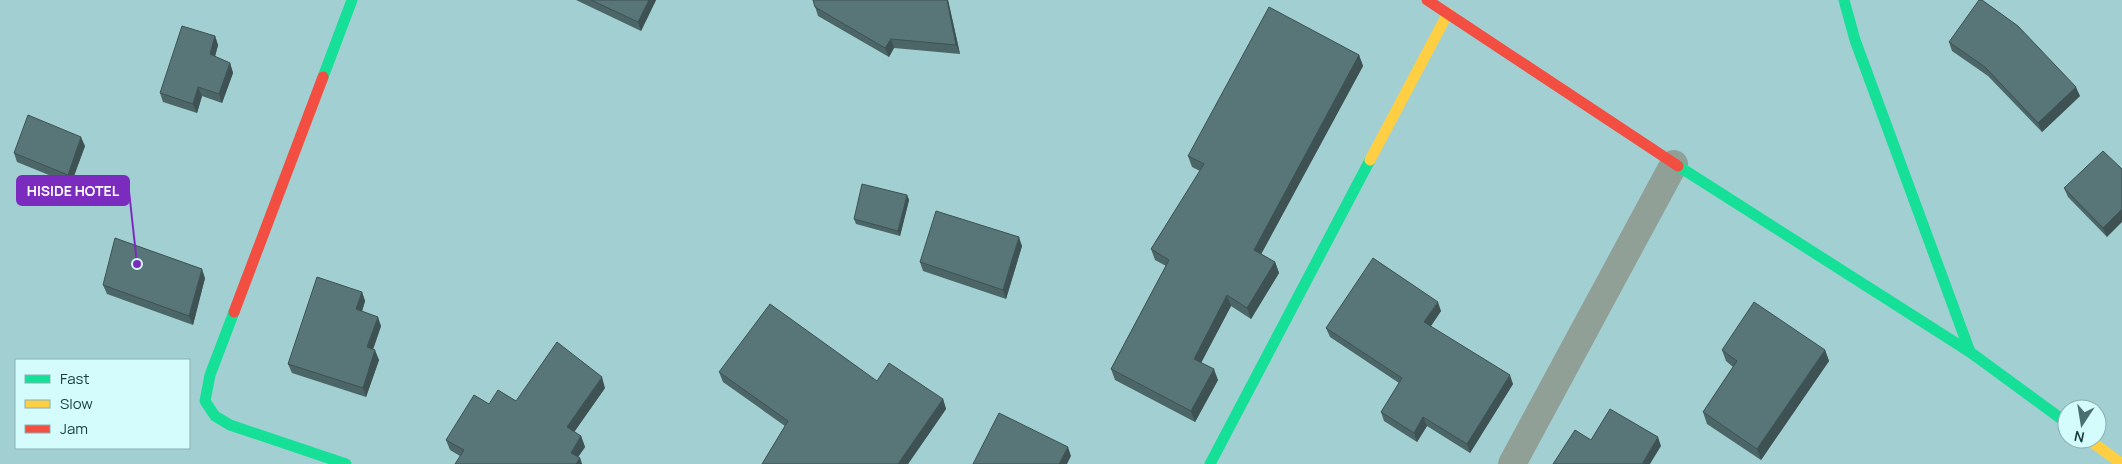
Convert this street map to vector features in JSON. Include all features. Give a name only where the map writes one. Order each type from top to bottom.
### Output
[{"type":"street","points":[[346,464],[230,425],[215,416],[205,401],[210,375],[352,0]]},
{"type":"street","points":[[1427,0],[1674,164],[1970,352],[2057,416]]},
{"type":"street","points":[[1844,0],[1855,40],[1970,352]]},
{"type":"street","points":[[1210,464],[1448,13]]},
{"type":"street","points":[[1512,464],[1674,164]]},
{"type":"street","points":[[2102,449],[2122,464]]},
{"type":"building","points":[[591,0],[649,0],[638,22]]},
{"type":"building","points":[[813,0],[947,0],[956,45],[891,39],[885,48],[815,7]]},
{"type":"building","points":[[1979,0],[1982,0],[2018,26],[2076,87],[2038,123],[1985,67],[1949,42]]},
{"type":"building","points":[[1269,7],[1359,55],[1254,250],[1275,262],[1247,308],[1227,295],[1194,359],[1214,369],[1191,411],[1111,369],[1169,260],[1151,249],[1204,164],[1188,156]]},
{"type":"building","points":[[182,26],[215,36],[210,54],[230,63],[219,94],[198,87],[193,104],[160,93]]},
{"type":"building","points":[[28,115],[81,137],[68,175],[14,153]]},
{"type":"building","points":[[2103,151],[2122,169],[2122,209],[2103,228],[2064,188]]},
{"type":"building","points":[[862,184],[907,195],[898,231],[854,219]]},
{"type":"building","points":[[936,211],[1019,237],[1003,290],[920,262]]},
{"type":"building","points":[[115,238],[202,269],[189,316],[103,285]]},
{"type":"building","points":[[1373,258],[1438,302],[1424,322],[1510,375],[1467,444],[1423,417],[1414,433],[1381,412],[1402,378],[1326,328]]},
{"type":"building","points":[[317,277],[362,292],[356,309],[378,317],[367,347],[375,350],[363,388],[288,364]]},
{"type":"building","points":[[1754,302],[1825,350],[1757,449],[1703,412],[1737,361],[1722,350]]},
{"type":"building","points":[[770,304],[877,381],[889,363],[943,399],[898,464],[762,464],[788,421],[719,372]]},
{"type":"building","points":[[557,342],[602,377],[567,427],[581,436],[571,453],[580,458],[576,464],[455,464],[464,450],[446,440],[474,395],[489,404],[498,390],[516,401]]},
{"type":"building","points":[[1610,409],[1658,437],[1642,464],[1553,464],[1575,430],[1591,440]]},
{"type":"building","points":[[999,413],[1068,447],[1059,464],[973,464]]},
{"type":"traffic: fast","points":[[323,77],[352,0]]},
{"type":"traffic: fast","points":[[1844,0],[1855,40],[1970,352]]},
{"type":"traffic: fast","points":[[1210,464],[1370,160]]},
{"type":"traffic: fast","points":[[1678,166],[1970,352],[2057,416]]},
{"type":"traffic: fast","points":[[234,312],[210,375],[205,401],[215,416],[230,425],[346,464]]},
{"type":"traffic: slow","points":[[1370,160],[1448,13]]},
{"type":"traffic: slow","points":[[2102,449],[2122,464]]},
{"type":"traffic: jam","points":[[1427,0],[1678,166]]},
{"type":"traffic: jam","points":[[234,312],[323,77]]},
{"type":"place","name":"HISIDE HOTEL","points":[[137,264]]}]
